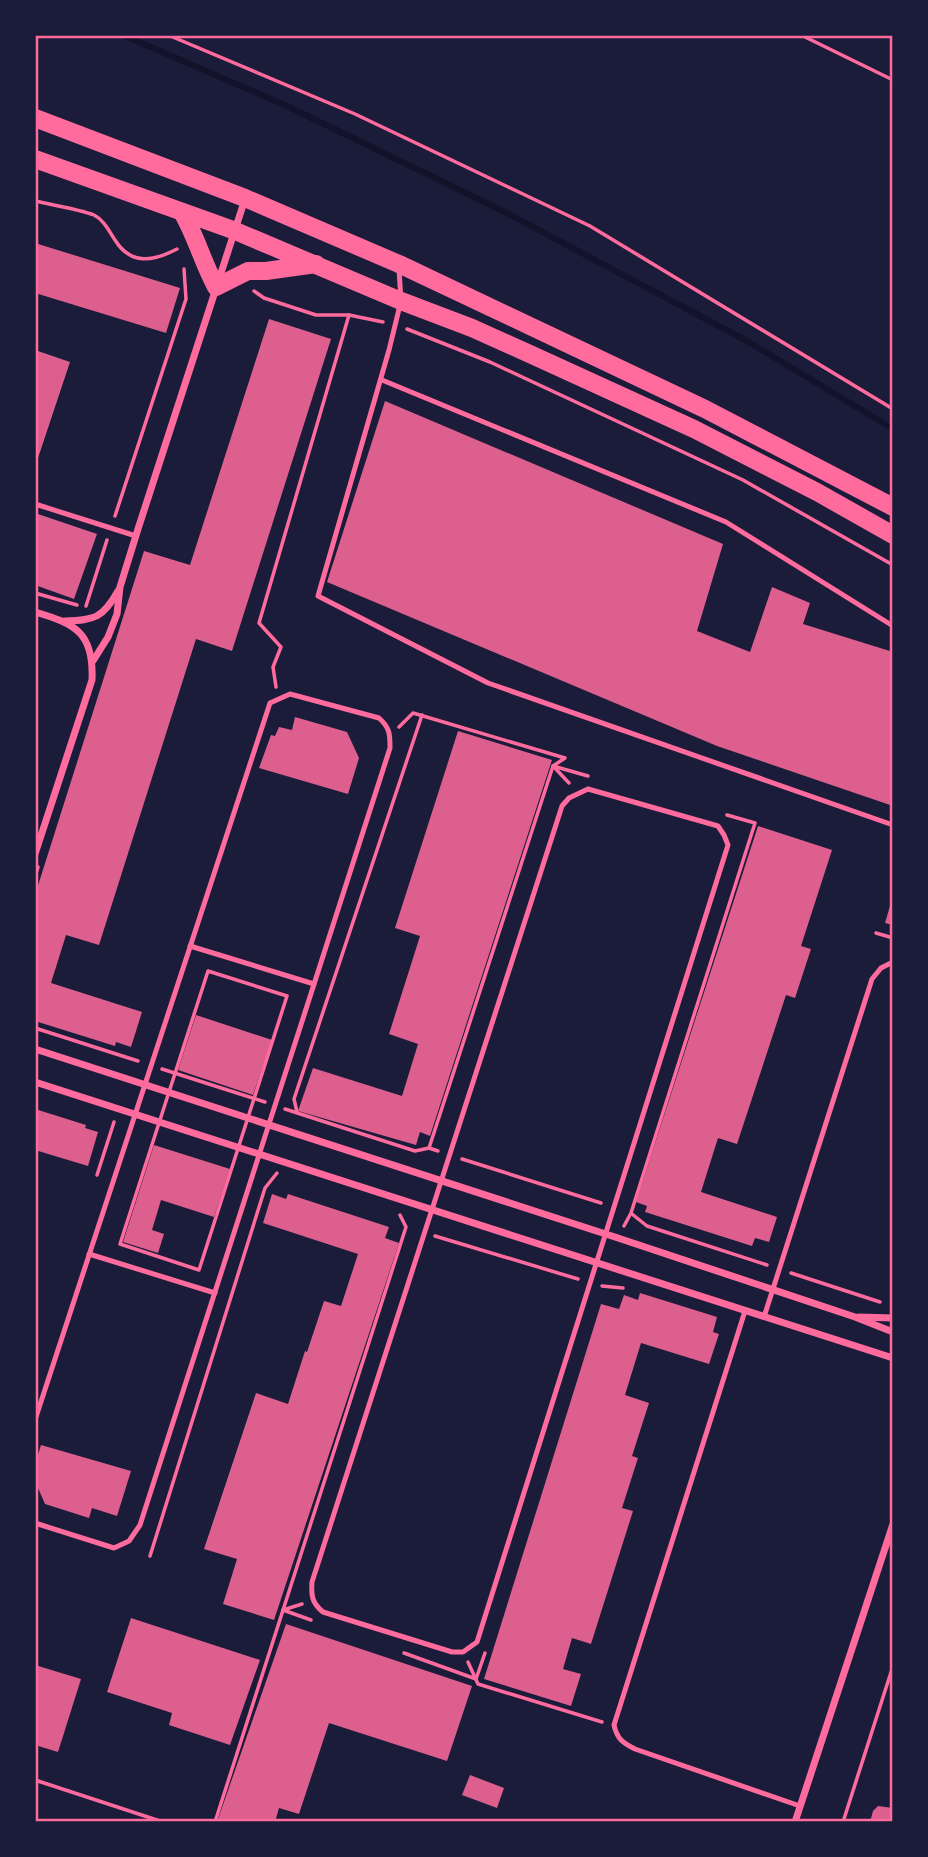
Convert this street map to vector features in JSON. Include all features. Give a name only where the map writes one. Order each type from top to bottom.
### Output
[{"type":"main road","points":[[35,118],[245,198],[399,264],[705,409],[893,507]]},
{"type":"main road","points":[[35,159],[233,230],[401,302],[472,328],[694,429],[817,492],[893,536]]},
{"type":"main road","points":[[182,212],[216,287],[248,271],[316,264]]},
{"type":"street","points":[[93,661],[117,614],[120,587],[135,536],[245,198]]},
{"type":"street","points":[[35,612],[65,621],[87,620],[108,610],[120,587]]},
{"type":"street","points":[[35,854],[92,680],[93,661],[89,646],[65,621]]},
{"type":"street","points":[[35,1049],[773,1289],[893,1332]]},
{"type":"street","points":[[35,1083],[893,1358]]},
{"type":"street","points":[[855,1317],[893,1318]]},
{"type":"street","points":[[795,1822],[893,1524]]},
{"type":"lane","points":[[399,264],[401,302],[396,325],[318,596],[488,683],[893,825]]},
{"type":"lane","points":[[382,380],[726,522],[893,625]]},
{"type":"lane","points":[[35,504],[135,536]]},
{"type":"lane","points":[[35,1420],[270,703],[290,694],[379,718],[387,725],[390,748],[141,1525],[129,1541],[114,1548],[35,1523]]},
{"type":"lane","points":[[588,789],[718,826],[728,845],[477,1642],[463,1652],[452,1652],[324,1612],[316,1606],[312,1591],[312,1582],[450,1155],[562,806],[569,798],[588,789]]},
{"type":"lane","points":[[190,946],[314,984]]},
{"type":"lane","points":[[764,1317],[872,979],[881,968],[893,962]]},
{"type":"lane","points":[[89,1254],[215,1293]]},
{"type":"lane","points":[[745,1311],[614,1725],[616,1735],[622,1743],[635,1749],[800,1806]]},
{"type":"path","points":[[168,35],[355,114],[590,226],[893,409]]},
{"type":"path","points":[[801,35],[893,80]]},
{"type":"path","points":[[35,201],[93,215],[103,222],[120,247],[134,257],[154,259],[197,244]]},
{"type":"path","points":[[178,249],[181,256]]},
{"type":"path","points":[[85,608],[186,299],[186,274],[183,265]]},
{"type":"path","points":[[264,298],[316,315],[349,315],[396,325],[490,362],[743,480],[893,565]]},
{"type":"path","points":[[278,700],[273,667],[281,647],[259,623],[349,315]]},
{"type":"path","points":[[390,735],[413,713],[565,758],[553,766],[429,1148],[614,1207],[631,1213],[647,1226],[880,1302]]},
{"type":"path","points":[[290,1132],[297,1113],[294,1099],[422,715]]},
{"type":"path","points":[[553,766],[591,776]]},
{"type":"path","points":[[553,766],[579,793]]},
{"type":"path","points":[[631,1213],[755,823],[717,812]]},
{"type":"path","points":[[876,933],[893,938]]},
{"type":"path","points":[[35,1028],[134,1060]]},
{"type":"path","points":[[150,1556],[265,1188],[276,1175],[281,1161]]},
{"type":"path","points":[[215,1822],[406,1227],[603,1287]]},
{"type":"path","points":[[283,1610],[314,1600]]},
{"type":"path","points":[[283,1610],[321,1624]]},
{"type":"path","points":[[399,1651],[476,1679]]},
{"type":"path","points":[[463,1652],[478,1684],[614,1725]]},
{"type":"path","points":[[476,1679],[485,1653]]},
{"type":"path","points":[[843,1822],[893,1665]]},
{"type":"path","points":[[35,1780],[163,1822]]},
{"type":"building","points":[[35,243],[180,288],[166,333],[35,293]]},
{"type":"building","points":[[269,319],[331,339],[232,651],[196,639],[99,945],[66,935],[51,983],[142,1012],[131,1047],[116,1042],[115,1046],[35,1021],[35,895],[144,551],[190,565]]},
{"type":"building","points":[[35,350],[70,362],[35,467]]},
{"type":"building","points":[[385,401],[723,544],[697,631],[750,652],[772,587],[810,603],[803,624],[893,652],[893,806],[717,746],[327,582]]},
{"type":"building","points":[[35,513],[97,534],[74,599],[35,585]]},
{"type":"building","points":[[295,717],[347,732],[359,758],[348,794],[259,768],[271,735],[275,736],[279,727],[292,730]]},
{"type":"building","points":[[458,731],[552,760],[430,1136],[420,1132],[416,1145],[298,1111],[313,1068],[402,1096],[418,1044],[389,1034],[420,936],[395,928]]},
{"type":"building","points":[[758,826],[832,850],[801,946],[811,949],[795,998],[786,995],[737,1144],[718,1138],[701,1192],[777,1217],[769,1242],[755,1238],[752,1246],[645,1212],[647,1206],[636,1202]]},
{"type":"building","points":[[893,899],[893,925],[885,923]]},
{"type":"building","points":[[196,1015],[272,1040],[253,1095],[178,1070]]},
{"type":"building","points":[[35,1109],[86,1125],[85,1128],[98,1132],[88,1166],[35,1150]]},
{"type":"building","points":[[154,1145],[230,1169],[214,1217],[161,1200],[152,1230],[164,1234],[158,1253],[123,1242]]},
{"type":"building","points":[[272,1194],[286,1199],[288,1194],[389,1227],[385,1238],[399,1243],[274,1620],[223,1604],[237,1559],[204,1549],[256,1393],[288,1404],[324,1301],[341,1306],[358,1254],[263,1223]]},
{"type":"building","points":[[640,1293],[717,1317],[713,1332],[719,1334],[709,1364],[641,1343],[625,1395],[649,1403],[632,1456],[638,1458],[622,1508],[633,1511],[591,1644],[572,1638],[563,1669],[581,1674],[571,1706],[484,1679],[601,1304],[619,1309],[624,1295],[638,1300]]},
{"type":"building","points":[[41,1445],[131,1471],[117,1516],[92,1508],[89,1518],[45,1504],[35,1481],[35,1464]]},
{"type":"building","points":[[131,1618],[260,1660],[230,1745],[169,1725],[172,1713],[107,1692]]},
{"type":"building","points":[[286,1624],[472,1686],[447,1761],[329,1723],[299,1814],[279,1808],[275,1822],[217,1822]]},
{"type":"building","points":[[35,1665],[81,1679],[58,1752],[35,1745]]},
{"type":"building","points":[[470,1775],[504,1788],[497,1808],[462,1795]]},
{"type":"building","points":[[878,1806],[893,1808],[893,1822],[870,1822],[873,1811]]},
{"type":"waterway","points":[[123,35],[287,106],[503,211],[747,341],[893,429]]}]
